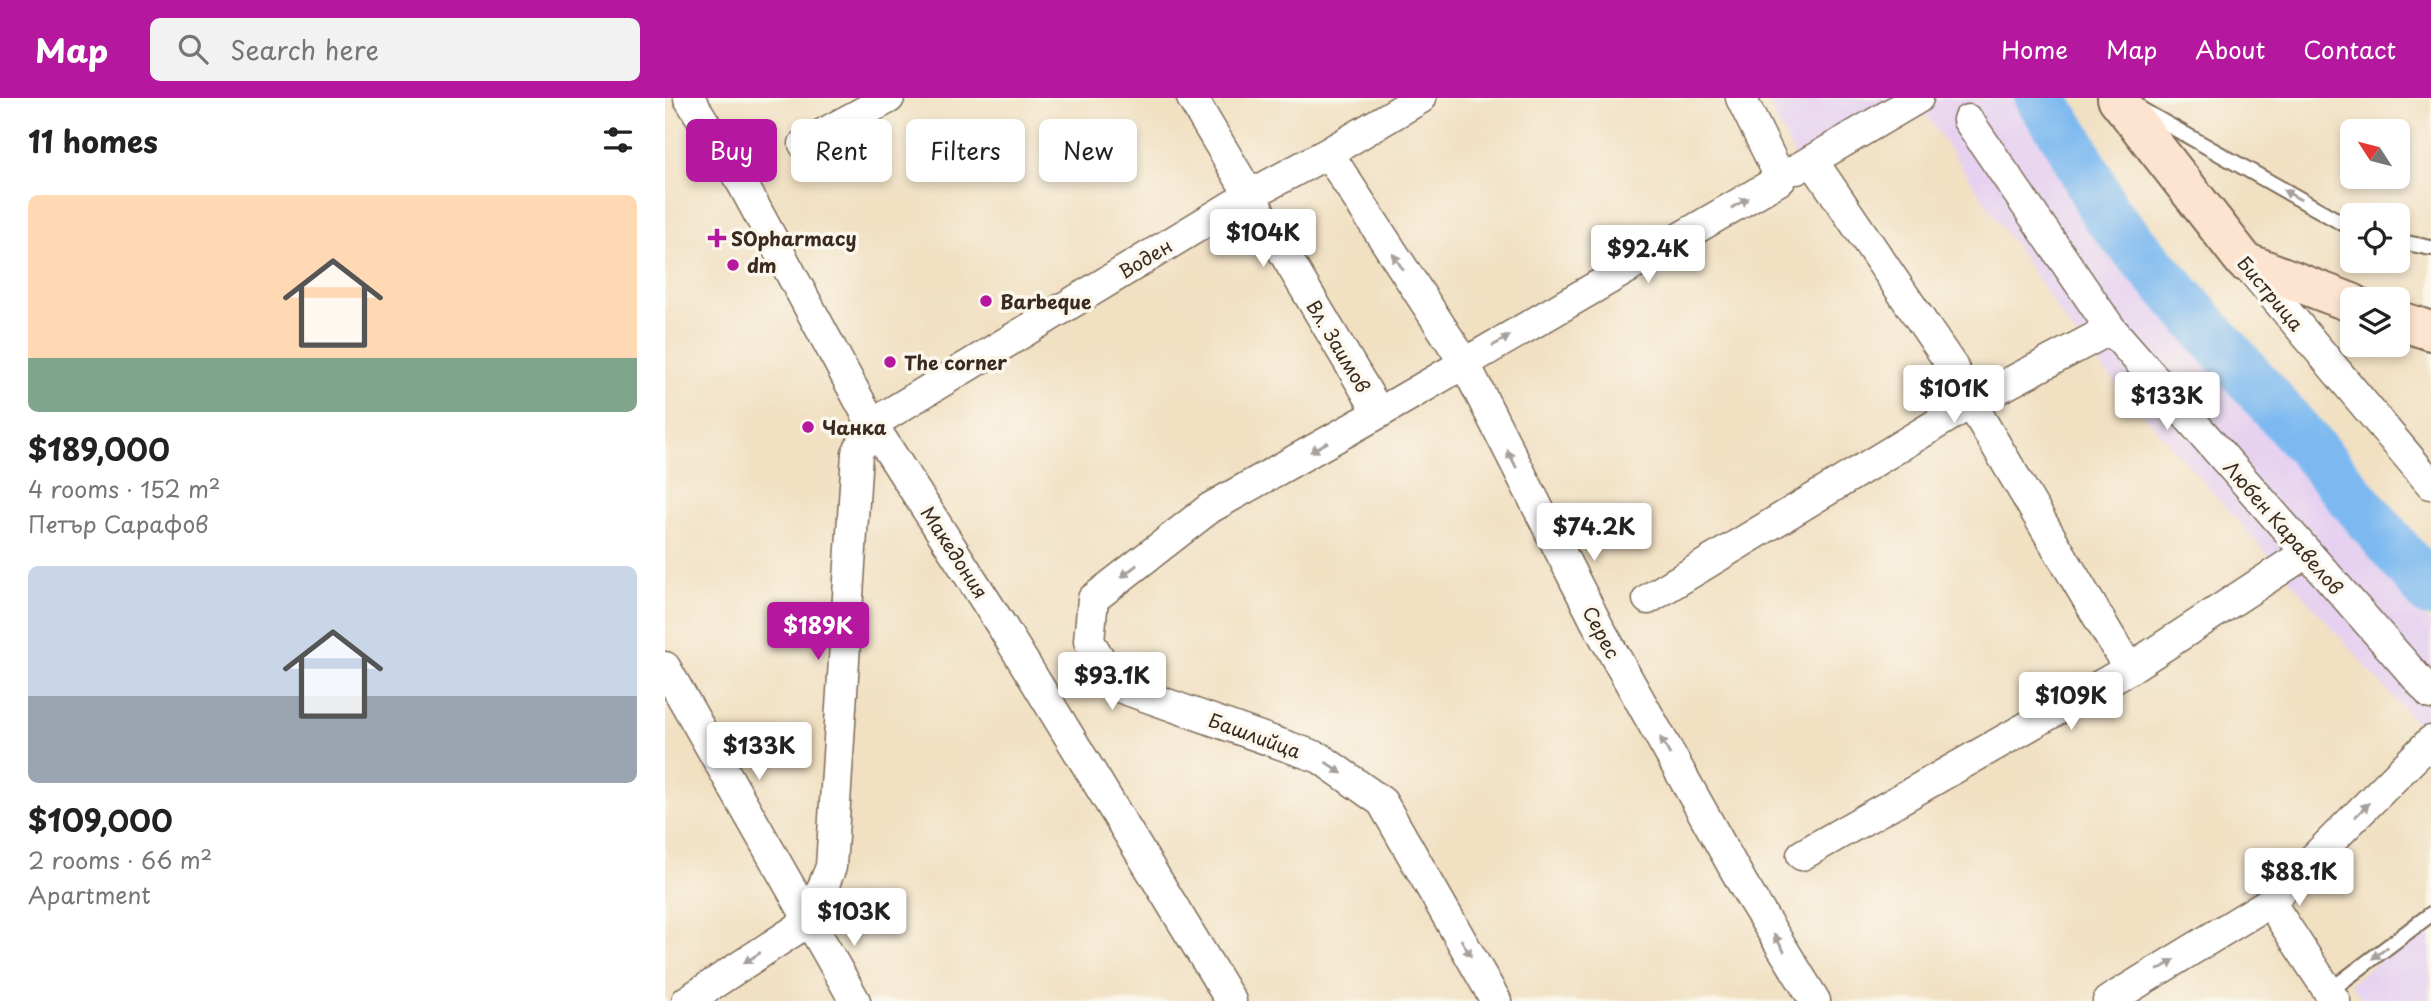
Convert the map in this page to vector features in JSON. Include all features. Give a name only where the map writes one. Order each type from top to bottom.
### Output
[{"type":"street","name":"Македония","points":[[689,98],[742,183],[872,424],[1003,628],[1231,1001]]},
{"type":"street","points":[[850,119],[889,98]]},
{"type":"street","name":"Вл. Заимов","points":[[1192,98],[1379,413]]},
{"type":"street","name":"Воден","points":[[872,424],[1248,196],[1421,98]]},
{"type":"street","points":[[1741,98],[1781,179]]},
{"type":"street","name":"Башлийца","points":[[1496,1001],[1382,802],[1320,758],[1117,686],[1089,641],[1093,599],[1210,508],[1379,413],[1918,98]]},
{"type":"street","name":"Бистрица","points":[[2118,98],[2245,262],[2431,484]]},
{"type":"street","name":"Любен Каравелов","points":[[1968,120],[2111,329],[2431,694]]},
{"type":"street","name":"Серес","points":[[1328,153],[1464,362],[1597,624],[1744,886],[1815,1001]]},
{"type":"street","points":[[1812,160],[1952,366],[1971,403],[2129,669]]},
{"type":"street","points":[[2245,262],[2340,298]]},
{"type":"street","points":[[2410,324],[2431,331]]},
{"type":"street","points":[[1648,600],[1971,403],[2111,329]]},
{"type":"street","points":[[687,1001],[809,921],[831,867],[857,453],[872,424]]},
{"type":"street","points":[[1802,855],[2129,669],[2306,553]]},
{"type":"street","points":[[665,667],[855,1001]]},
{"type":"street","points":[[2108,1001],[2270,901],[2431,741]]},
{"type":"street","points":[[2270,901],[2332,996]]},
{"type":"lane","points":[[2118,98],[2340,222]]},
{"type":"lane","points":[[2410,244],[2431,248]]},
{"type":"lane","points":[[2332,996],[2431,914]]},
{"type":"shaded area","points":[[1766,98],[1897,98],[1795,157]]},
{"type":"shaded area","points":[[1915,98],[2026,98],[2155,304],[2431,624],[2431,740],[2079,341]]},
{"type":"shaded area","points":[[2431,921],[2431,1001],[2364,1001],[2350,983]]},
{"type":"waterway","points":[[2040,98],[2070,142],[2106,214],[2317,455],[2431,592]]},
{"type":"place","name":"SOpharmacy","points":[[717,238]]},
{"type":"place","name":"dm","points":[[733,265]]},
{"type":"place","name":"Barbeque","points":[[986,301]]},
{"type":"place","name":"The corner","points":[[890,362]]},
{"type":"place","name":"Чанка","points":[[808,427]]}]
